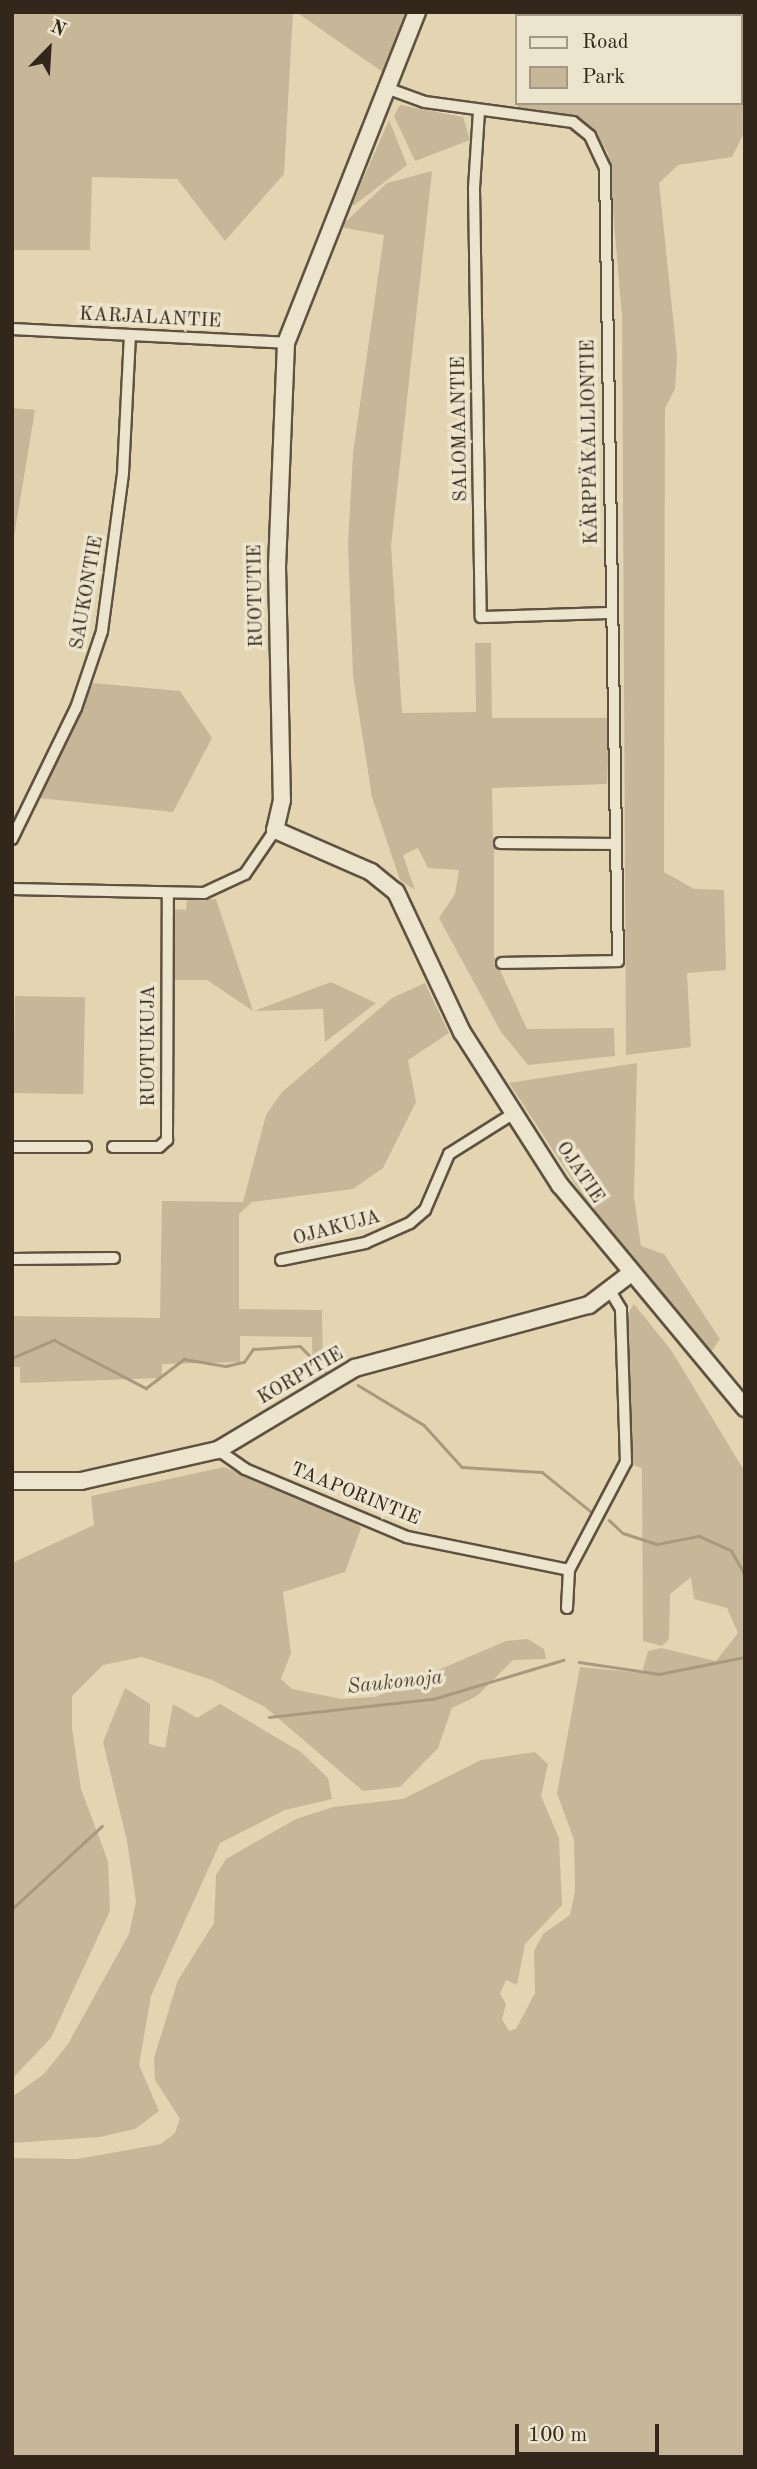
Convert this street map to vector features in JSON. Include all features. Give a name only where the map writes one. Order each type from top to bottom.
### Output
[{"type":"street","name":"RUOTUTIE","points":[[12,889],[168,894],[232,884],[258,860],[275,830],[282,800],[277,566],[286,343],[389,89],[417,12]]},
{"type":"street","name":"KÄRPPÄKALLIONTIE","points":[[389,89],[480,111],[573,122],[590,135],[605,169],[613,844],[618,961],[502,964]]},
{"type":"street","name":"SALOMAANTIE","points":[[480,111],[474,189],[481,617],[611,613]]},
{"type":"street","name":"KARJALANTIE","points":[[12,330],[286,343]]},
{"type":"street","name":"SAUKONTIE","points":[[12,839],[76,708],[102,631],[123,473],[130,336]]},
{"type":"street","name":"OJATIE","points":[[275,830],[371,872],[396,892],[462,1032],[579,1213],[745,1408]]},
{"type":"street","points":[[500,844],[613,844]]},
{"type":"street","name":"RUOTUKUJA","points":[[113,1147],[159,1147],[167,1140],[168,894]]},
{"type":"street","name":"OJAKUJA","points":[[281,1261],[365,1243],[410,1223],[425,1210],[449,1154],[514,1114]]},
{"type":"street","points":[[12,1147],[86,1147]]},
{"type":"street","points":[[12,1259],[114,1258]]},
{"type":"street","points":[[567,1608],[569,1570],[626,1462],[621,1309],[610,1291],[631,1273]]},
{"type":"street","name":"KORPITIE","points":[[12,1482],[81,1481],[218,1450],[355,1368],[589,1306],[610,1291]]},
{"type":"street","name":"TAAPORINTIE","points":[[218,1450],[245,1469],[407,1537],[569,1570]]},
{"type":"green space","points":[[12,12],[293,12],[284,174],[225,241],[177,179],[92,177],[90,250],[12,250]]},
{"type":"green space","points":[[296,12],[408,12],[384,73]]},
{"type":"green space","points":[[567,12],[697,12],[697,14]]},
{"type":"green space","points":[[743,96],[745,131],[732,157],[678,165],[659,183],[677,356],[675,389],[665,408],[664,872],[694,889],[724,890],[726,970],[687,973],[691,1047],[626,1055],[622,316],[608,153],[594,130],[562,113],[517,109],[518,105],[743,105]]},
{"type":"green space","points":[[400,105],[463,117],[470,140],[415,161],[394,116]]},
{"type":"green space","points":[[389,120],[407,165],[353,206],[352,204]]},
{"type":"green space","points":[[432,171],[391,546],[402,713],[476,712],[475,643],[491,643],[492,718],[610,718],[607,784],[492,788],[493,840],[499,840],[494,852],[494,957],[527,1029],[614,1028],[615,1056],[528,1065],[501,1032],[439,918],[455,894],[459,870],[428,868],[418,848],[403,855],[415,890],[400,880],[372,797],[353,676],[348,544],[353,453],[384,235],[340,227],[387,183]]},
{"type":"green space","points":[[12,408],[35,410],[12,549]]},
{"type":"green space","points":[[93,683],[180,691],[212,738],[173,812],[38,798]]},
{"type":"green space","points":[[216,899],[253,1011],[207,980],[174,980],[174,909],[186,910],[187,900]]},
{"type":"green space","points":[[331,982],[376,1003],[325,1042],[323,1009],[254,1011]]},
{"type":"green space","points":[[425,983],[449,1033],[408,1060],[416,1102],[383,1168],[353,1189],[252,1202],[239,1214],[239,1309],[322,1310],[323,1378],[313,1383],[312,1337],[240,1336],[240,1362],[162,1364],[162,1378],[20,1383],[20,1367],[12,1367],[12,1316],[160,1318],[162,1201],[243,1202],[266,1115],[282,1092],[392,998]]},
{"type":"green space","points":[[15,996],[85,997],[83,1094],[13,1093]]},
{"type":"green space","points":[[637,1063],[634,1196],[641,1246],[664,1254],[720,1339],[711,1352],[590,1207],[509,1083]]},
{"type":"green space","points":[[634,1304],[671,1350],[745,1472],[745,2457],[12,2457],[12,2158],[77,2159],[161,2144],[175,2133],[180,2119],[155,2080],[154,2058],[178,1980],[214,1923],[216,1875],[226,1859],[296,1819],[333,1807],[403,1799],[481,1760],[535,1752],[548,1764],[541,1796],[559,1838],[562,1905],[525,1944],[517,1985],[506,1980],[500,1994],[506,2004],[502,2019],[509,2031],[516,2029],[535,1993],[534,1951],[543,1934],[570,1915],[575,1891],[574,1840],[557,1793],[580,1667],[642,1673],[648,1651],[661,1648],[716,1661],[738,1633],[727,1608],[694,1599],[691,1577],[670,1594],[669,1639],[662,1646],[643,1641],[642,1468],[633,1465],[626,1316]]},
{"type":"green space","points":[[224,1467],[350,1517],[361,1528],[345,1572],[283,1592],[291,1653],[281,1679],[292,1689],[342,1699],[375,1697],[506,1641],[528,1639],[544,1649],[546,1659],[513,1660],[477,1696],[452,1708],[438,1748],[400,1787],[363,1791],[265,1707],[212,1680],[142,1657],[103,1665],[72,1696],[72,1728],[81,1789],[108,1861],[110,1911],[51,2038],[12,2079],[12,1563],[94,1525],[91,1496]]},
{"type":"green space","points":[[125,1688],[150,1704],[149,1744],[165,1748],[173,1704],[197,1718],[220,1704],[301,1752],[328,1778],[332,1799],[285,1810],[220,1843],[151,1996],[139,2065],[159,2111],[135,2129],[100,2137],[12,2143],[12,2097],[44,2074],[68,2044],[129,1934],[136,1902],[127,1841],[103,1742]]},
{"type":"waterway","points":[[12,1358],[54,1340],[146,1388],[184,1359],[226,1366],[244,1362],[253,1349],[300,1346],[327,1373]]},
{"type":"waterway","points":[[358,1385],[424,1425],[462,1467],[542,1472],[594,1514]]},
{"type":"waterway","points":[[609,1520],[623,1533],[657,1544],[699,1536],[731,1550],[745,1574]]},
{"type":"waterway","name":"Saukonoja","points":[[579,1662],[659,1674],[745,1657]]},
{"type":"waterway","name":"Saukonoja","points":[[269,1717],[433,1699],[563,1660]]},
{"type":"waterway","name":"Saukonoja","points":[[12,1909],[102,1826]]}]
